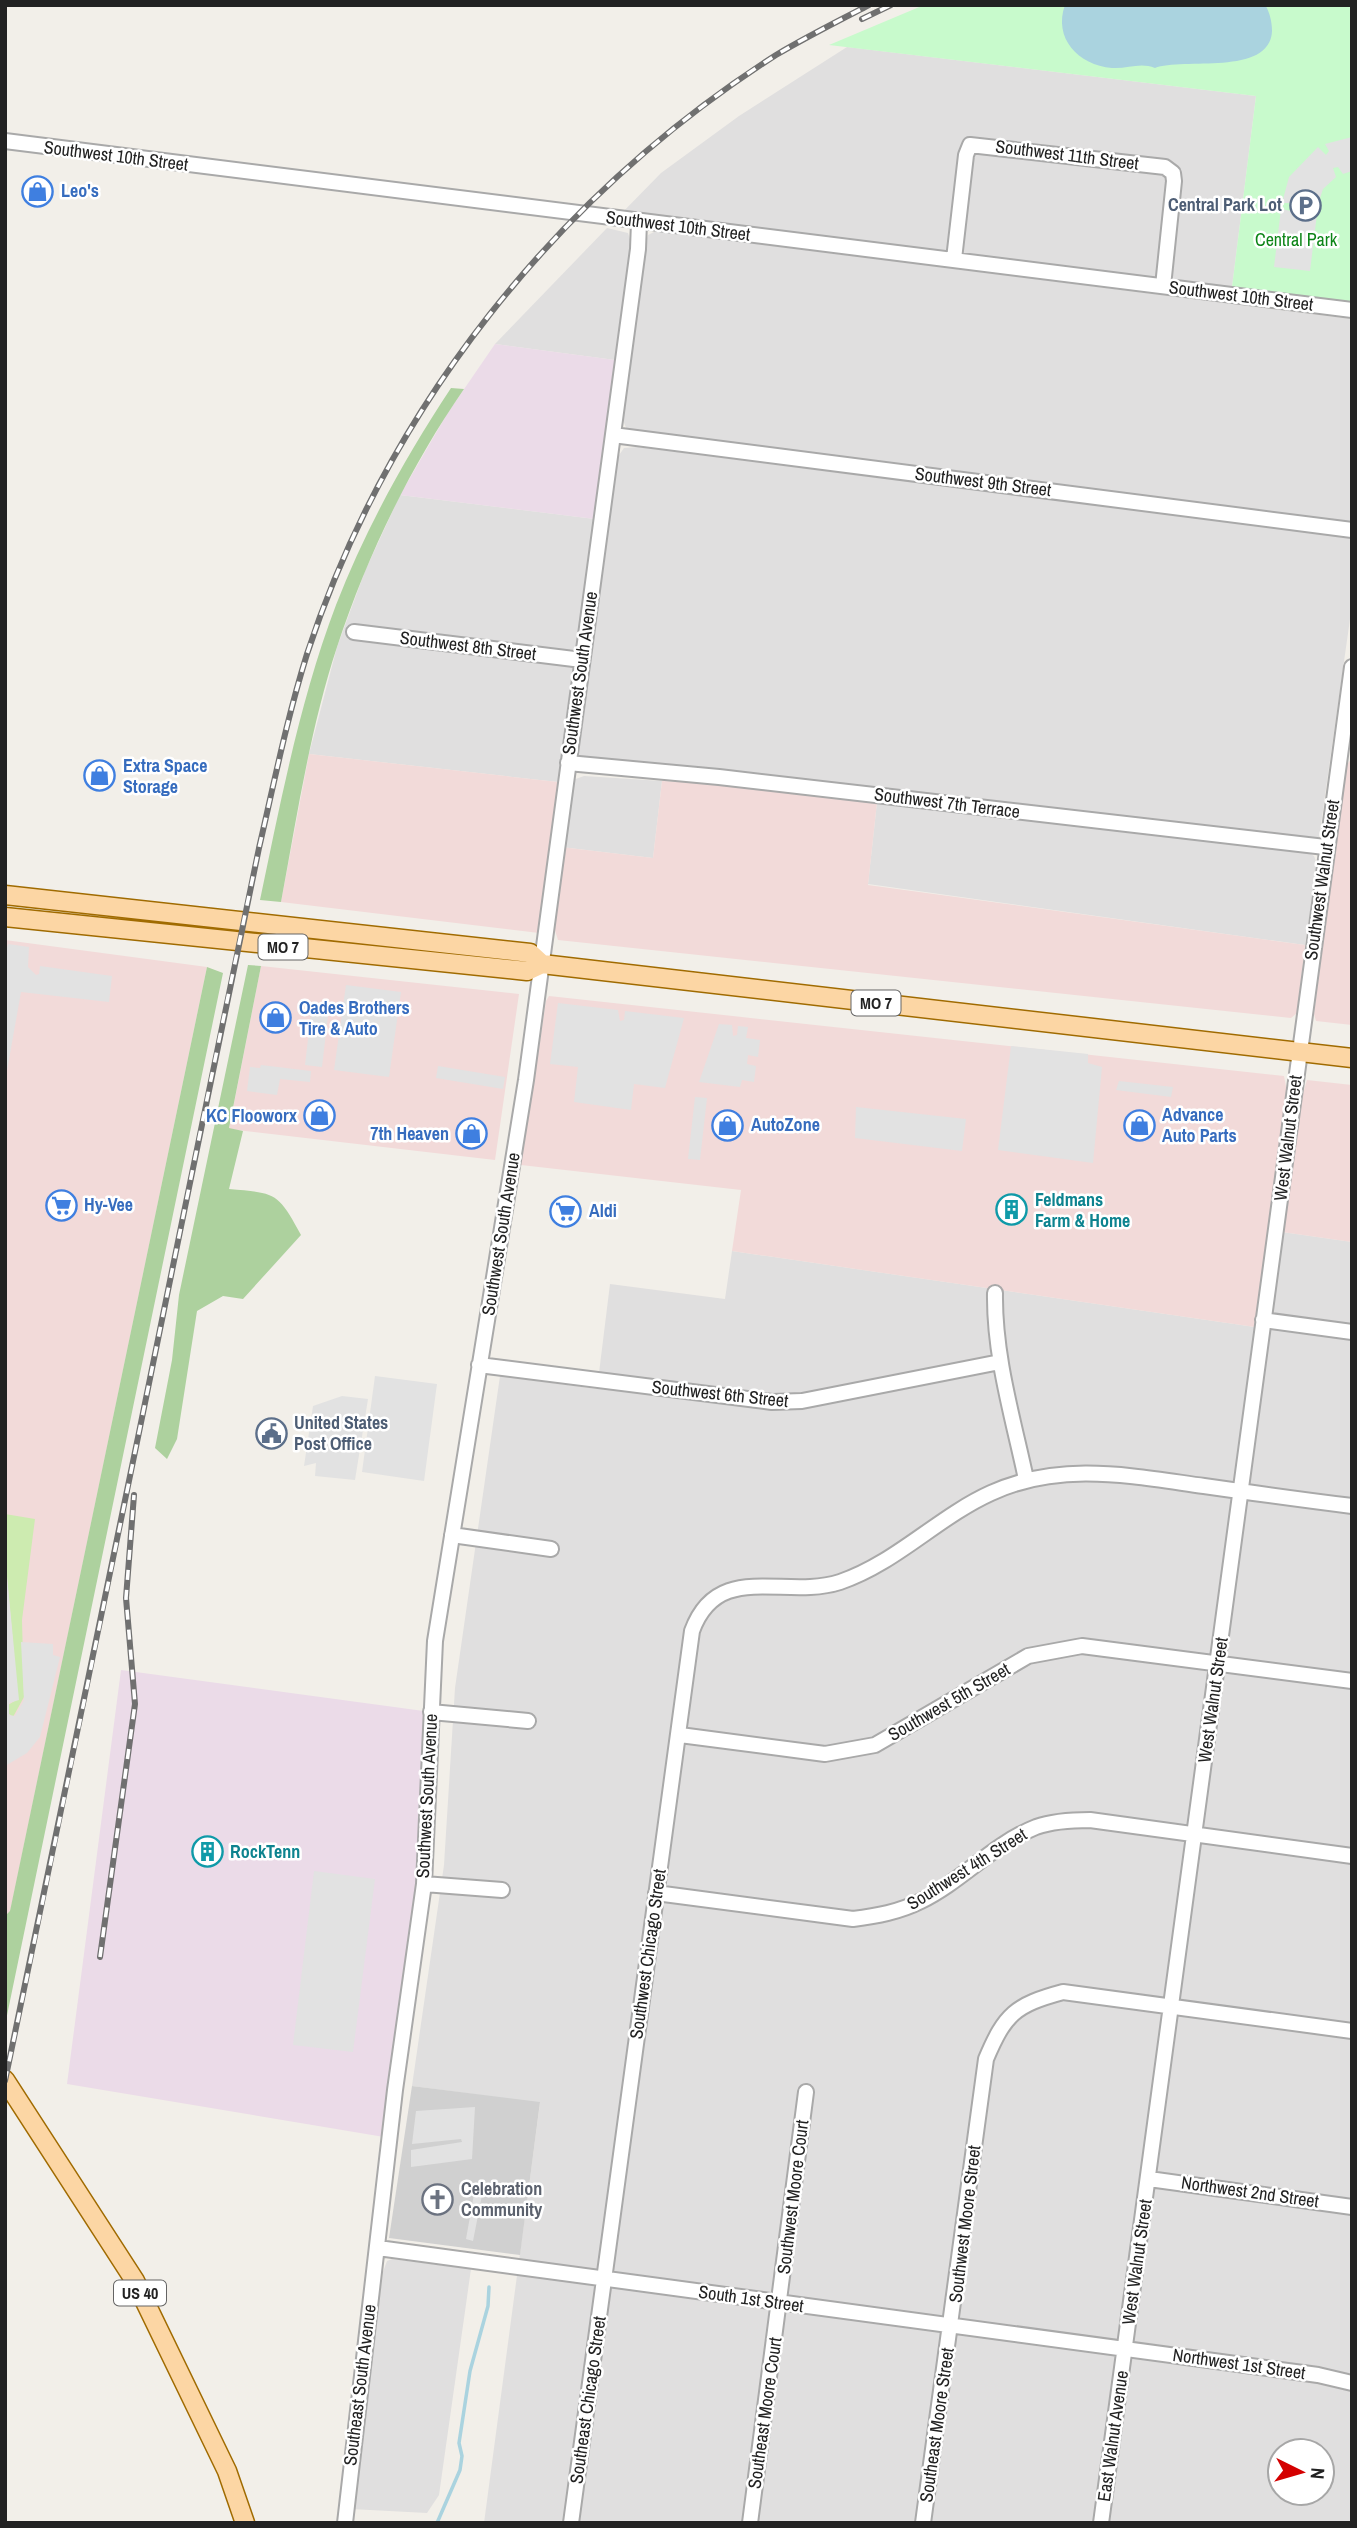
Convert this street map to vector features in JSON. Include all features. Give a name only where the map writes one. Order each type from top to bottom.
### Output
[{"type":"main road","name":"MO 7","points":[[5,895],[530,953],[542,964]]},
{"type":"main road","name":"MO 7","points":[[5,917],[527,971],[542,964],[1352,1058]]},
{"type":"main road","name":"US 40","points":[[5,2080],[135,2281],[227,2471],[245,2523]]},
{"type":"street","name":"Southwest 10th Street","points":[[5,141],[1352,310]]},
{"type":"street","name":"Southwest 11th Street","points":[[954,259],[966,155],[970,145],[982,144],[1166,167],[1173,173],[1163,286]]},
{"type":"street","name":"Southwest South Avenue","points":[[377,2248],[424,1884],[435,1641],[542,964],[638,249],[639,222]]},
{"type":"street","name":"Southwest 9th Street","points":[[613,435],[1352,530]]},
{"type":"street","name":"Southwest 8th Street","points":[[354,632],[582,660]]},
{"type":"street","name":"Southwest Walnut Street","points":[[1298,1050],[1325,847],[1346,747],[1352,667]]},
{"type":"street","name":"Southwest 7th Terrace","points":[[568,763],[719,777],[1325,847]]},
{"type":"street","name":"West Walnut Street","points":[[1125,2349],[1298,1050]]},
{"type":"street","points":[[995,1293],[1000,1362],[1026,1479],[1055,1473],[1102,1472],[1352,1506]]},
{"type":"street","points":[[1263,1320],[1352,1332]]},
{"type":"street","name":"Southwest 6th Street","points":[[480,1365],[772,1402],[802,1401],[1000,1362]]},
{"type":"street","name":"Southwest Chicago Street","points":[[605,2278],[692,1631],[700,1609],[720,1594],[744,1586],[794,1589],[840,1582],[869,1569],[989,1494],[1026,1479]]},
{"type":"street","points":[[452,1535],[551,1549]]},
{"type":"street","name":"Southwest 5th Street","points":[[680,1735],[825,1754],[876,1745],[1028,1656],[1054,1649],[1104,1647],[1352,1681]]},
{"type":"street","points":[[431,1712],[528,1721]]},
{"type":"street","name":"Southwest 4th Street","points":[[656,1894],[853,1919],[880,1916],[924,1900],[1012,1839],[1037,1827],[1060,1821],[1090,1820],[1352,1856]]},
{"type":"street","points":[[424,1884],[502,1890]]},
{"type":"street","name":"Southwest Moore Street","points":[[951,2326],[986,2059],[1000,2026],[1028,2001],[1063,1992],[1352,2031]]},
{"type":"street","name":"Southwest Moore Court","points":[[779,2302],[806,2092]]},
{"type":"street","name":"Northwest 2nd Street","points":[[1149,2179],[1352,2207]]},
{"type":"street","name":"South 1st Street","points":[[377,2248],[1125,2349]]},
{"type":"street","name":"Southeast South Avenue","points":[[345,2523],[350,2456],[377,2248]]},
{"type":"street","name":"Southeast Chicago Street","points":[[571,2523],[605,2278]]},
{"type":"street","name":"Southeast Moore Court","points":[[750,2523],[779,2302]]},
{"type":"street","name":"Southeast Moore Street","points":[[923,2523],[951,2326]]},
{"type":"street","name":"Northwest 1st Street","points":[[1125,2349],[1318,2375],[1352,2383]]},
{"type":"street","name":"East Walnut Avenue","points":[[1101,2523],[1125,2349]]},
{"type":"shaded area","points":[[847,47],[1256,96],[1231,295],[616,219],[661,173],[739,116]]},
{"type":"shaded area","name":"Central Park Lot","points":[[1352,137],[1352,171],[1343,174],[1338,167],[1333,168],[1336,177],[1323,189],[1317,207],[1307,208],[1309,213],[1317,214],[1310,271],[1274,267],[1281,209],[1291,211],[1293,207],[1291,203],[1282,203],[1289,177],[1318,147],[1326,155],[1329,151],[1325,144]]},
{"type":"shaded area","points":[[607,228],[628,233],[633,248],[615,360],[495,344]]},
{"type":"shaded area","points":[[656,231],[1352,319],[1352,524],[627,430],[622,418],[646,242],[648,235]]},
{"type":"shaded area","points":[[495,344],[615,360],[595,519],[400,495],[447,414]]},
{"type":"shaded area","points":[[638,447],[1352,537],[1352,605],[1319,838],[578,758],[617,458],[624,448]]},
{"type":"shaded area","points":[[400,495],[595,519],[558,782],[309,754],[337,647],[365,571]]},
{"type":"shaded area","points":[[309,754],[558,782],[539,933],[281,902]]},
{"type":"shaded area","points":[[1352,758],[1352,1025],[1316,1021],[1314,1014],[1345,767]]},
{"type":"shaded area","points":[[584,776],[662,781],[653,858],[561,847],[573,780]]},
{"type":"shaded area","points":[[662,781],[730,784],[877,802],[868,885],[1305,945],[1297,1013],[1291,1018],[558,940],[553,924],[561,847],[653,858]]},
{"type":"shaded area","points":[[877,802],[1304,850],[1314,856],[1317,864],[1305,945],[868,884]]},
{"type":"shaded area","points":[[5,940],[207,967],[5,1936]]},
{"type":"shaded area","points":[[8,944],[29,947],[28,967],[36,975],[39,974],[40,966],[112,976],[109,1002],[21,992],[5,1082],[5,954]]},
{"type":"shaded area","points":[[261,966],[519,994],[495,1160],[229,1129]]},
{"type":"shaded area","points":[[346,985],[401,992],[389,1077],[334,1070]]},
{"type":"shaded area","points":[[549,996],[1284,1076],[1287,1092],[1255,1327],[732,1251],[741,1190],[521,1165],[546,1001]]},
{"type":"shaded area","points":[[558,1003],[618,1010],[620,1021],[624,1020],[625,1011],[684,1018],[665,1088],[634,1084],[631,1110],[574,1102],[578,1067],[550,1064]]},
{"type":"shaded area","points":[[312,1005],[329,1007],[322,1067],[305,1065]]},
{"type":"shaded area","points":[[719,1024],[732,1025],[733,1036],[737,1035],[738,1026],[748,1027],[746,1038],[760,1040],[758,1057],[748,1055],[747,1064],[756,1066],[754,1082],[742,1080],[740,1087],[699,1082]]},
{"type":"shaded area","points":[[1011,1046],[1088,1054],[1088,1063],[1102,1067],[1093,1163],[998,1150]]},
{"type":"shaded area","points":[[261,1065],[311,1071],[310,1082],[280,1079],[277,1095],[247,1091],[250,1067],[260,1068]]},
{"type":"shaded area","points":[[438,1066],[505,1077],[503,1089],[436,1078]]},
{"type":"shaded area","points":[[1307,1080],[1352,1085],[1352,1242],[1282,1232],[1302,1097]]},
{"type":"shaded area","points":[[1119,1081],[1173,1087],[1171,1097],[1116,1090]]},
{"type":"shaded area","points":[[695,1097],[707,1098],[700,1160],[688,1159]]},
{"type":"shaded area","points":[[856,1107],[966,1119],[962,1151],[855,1138]]},
{"type":"shaded area","points":[[1282,1232],[1352,1242],[1352,2523],[1109,2523]]},
{"type":"shaded area","points":[[732,1251],[1255,1327],[1093,2523],[484,2523],[540,2103],[412,2086],[444,1865],[455,1688],[500,1376],[597,1389],[610,1284],[725,1299]]},
{"type":"shaded area","points":[[375,1376],[437,1384],[424,1481],[362,1472]]},
{"type":"shaded area","points":[[342,1396],[368,1399],[355,1480],[315,1476],[316,1463],[304,1466],[313,1406]]},
{"type":"shaded area","points":[[5,1556],[19,1700],[9,1703],[9,1715],[15,1716],[24,1700],[21,1642],[53,1644],[53,1655],[60,1657],[40,1737],[27,1753],[5,1766]]},
{"type":"shaded area","points":[[121,1670],[431,1712],[424,1884],[390,2138],[67,2084]]},
{"type":"shaded area","points":[[314,1871],[375,1879],[353,2052],[293,2045]]},
{"type":"shaded area","points":[[412,2086],[540,2102],[520,2255],[389,2238]]},
{"type":"shaded area","points":[[475,2107],[472,2159],[411,2167],[411,2150],[462,2142],[461,2139],[412,2144],[416,2111]]},
{"type":"shaded area","points":[[474,2194],[482,2195],[473,2241],[466,2239]]},
{"type":"shaded area","points":[[392,2259],[471,2269],[439,2495],[427,2513],[351,2509],[383,2272],[387,2261]]},
{"type":"green space","name":"Central Park","points":[[924,5],[1352,5],[1352,310],[1231,295],[1256,96],[829,45]]},
{"type":"green space","points":[[451,388],[464,389],[426,449],[392,513],[362,579],[337,647],[312,741],[281,902],[260,900],[302,714],[336,605],[360,548],[388,493]]},
{"type":"green space","points":[[248,965],[261,966],[229,1128],[243,1131],[229,1189],[274,1197],[287,1210],[301,1235],[243,1299],[223,1296],[197,1311],[177,1439],[167,1459],[155,1448],[172,1360],[179,1295]]},
{"type":"green space","points":[[207,967],[223,973],[5,2025],[5,1916],[10,1911]]},
{"type":"green space","points":[[5,1514],[35,1519],[22,1620],[24,1697],[13,1717],[8,1713],[8,1705],[18,1699],[5,1556]]},
{"type":"water","points":[[1065,5],[1265,5],[1272,31],[1268,45],[1257,55],[1241,60],[1155,68],[1112,68],[1089,62],[1071,48],[1062,28]]},
{"type":"waterway","points":[[437,2523],[460,2470],[462,2456],[459,2443],[470,2371],[488,2306],[489,2287]]},
{"type":"railway","points":[[5,2081],[259,848],[300,678],[341,563],[384,476],[433,393],[490,314],[553,241],[622,173],[696,111],[776,55],[869,5]]},
{"type":"railway","points":[[862,19],[891,5]]},
{"type":"railway","points":[[100,1957],[135,1704],[126,1598],[134,1495]]},
{"type":"place","name":"Leo's","points":[[38,191]]},
{"type":"place","name":"Central Park Lot","points":[[1305,205]]},
{"type":"place","name":"Extra Space Storage","points":[[100,776]]},
{"type":"place","name":"Oades Brothers Tire & Auto","points":[[276,1018]]},
{"type":"place","name":"KC Flooworx","points":[[320,1116]]},
{"type":"place","name":"AutoZone","points":[[728,1125]]},
{"type":"place","name":"Advance Auto Parts","points":[[1139,1125]]},
{"type":"place","name":"7th Heaven","points":[[472,1134]]},
{"type":"place","name":"Hy-Vee","points":[[61,1205]]},
{"type":"place","name":"Feldmans Farm & Home","points":[[1012,1210]]},
{"type":"place","name":"Aldi","points":[[566,1211]]},
{"type":"place","name":"United States Post Office","points":[[271,1433]]},
{"type":"place","name":"RockTenn","points":[[207,1852]]},
{"type":"place","name":"Celebration Community","points":[[438,2199]]}]
